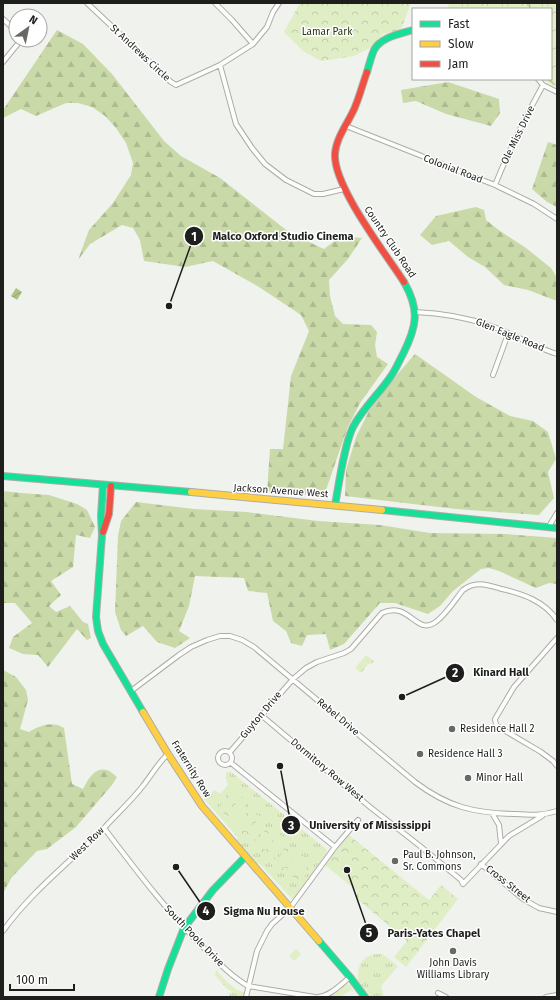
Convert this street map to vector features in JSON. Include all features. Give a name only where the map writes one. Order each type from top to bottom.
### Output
[{"type":"street","name":"St Andrews Circle","points":[[87,3],[176,85],[220,65],[253,44],[267,27],[273,12],[279,3]]},
{"type":"street","points":[[215,3],[253,44]]},
{"type":"street","name":"Country Club Road","points":[[335,505],[346,450],[352,429],[364,410],[392,375],[403,355],[412,335],[415,324],[415,312],[412,298],[402,278],[344,189],[335,154],[338,141],[355,108],[373,53],[378,43],[412,30]]},
{"type":"street","points":[[3,62],[14,48]]},
{"type":"street","points":[[220,65],[236,124],[265,164],[286,180],[314,194],[323,194],[344,189]]},
{"type":"street","points":[[539,80],[543,85],[557,92]]},
{"type":"street","name":"Ole Miss Drive","points":[[495,185],[526,114],[543,85]]},
{"type":"street","name":"Colonial Road","points":[[346,126],[495,185],[534,204],[557,219]]},
{"type":"street","name":"Glen Eagle Road","points":[[415,312],[442,313],[464,318],[491,326],[557,354]]},
{"type":"street","points":[[493,375],[508,334]]},
{"type":"street","name":"Jackson Avenue West","points":[[3,476],[335,505],[557,528]]},
{"type":"street","name":"Fraternity Row","points":[[103,485],[101,516],[102,535],[96,617],[98,631],[109,656],[168,754],[202,806],[350,977],[365,997]]},
{"type":"street","name":"Fraternity Row","points":[[102,535],[109,514],[111,486]]},
{"type":"street","points":[[548,528],[557,513]]},
{"type":"street","name":"Guyton Drive","points":[[231,763],[224,765],[220,763],[218,758],[220,754],[224,751],[230,752],[293,679],[312,665],[351,649],[382,613],[393,609],[399,610],[424,626],[431,625],[438,621],[463,590],[472,585],[486,584],[519,593],[531,598],[547,609],[557,620]]},
{"type":"street","name":"Rebel Drive","points":[[131,691],[191,647],[220,636],[230,636],[248,642],[428,792],[456,806],[492,814],[544,815],[557,811]]},
{"type":"street","points":[[556,641],[514,687],[495,719],[496,725],[541,752],[557,766]]},
{"type":"street","name":"Dormitory Row West","points":[[261,715],[370,807],[426,850],[461,880],[463,884],[509,836],[544,815]]},
{"type":"street","points":[[230,752],[233,758],[231,763],[334,847]]},
{"type":"street","name":"West Row","points":[[3,931],[28,901],[104,828],[142,788],[163,758],[168,754]]},
{"type":"street","points":[[492,814],[499,825],[501,843]]},
{"type":"street","points":[[246,997],[257,951],[267,931],[272,924],[290,908],[334,847],[358,820]]},
{"type":"street","name":"South Poole Drive","points":[[104,828],[156,896],[184,928],[218,962],[241,982],[248,986],[315,997]]},
{"type":"street","points":[[159,997],[184,928],[214,890],[246,857]]},
{"type":"street","name":"Cross Street","points":[[482,864],[523,898],[539,908],[557,912]]},
{"type":"street","points":[[318,997],[330,993],[350,977]]},
{"type":"street","points":[[438,993],[446,997]]},
{"type":"street","points":[[546,997],[557,996]]},
{"type":"green space","name":"Lamar Park","points":[[300,3],[411,3],[401,30],[383,34],[372,47],[354,56],[321,61],[303,51],[284,32]]},
{"type":"green space","points":[[449,3],[557,3],[557,88],[544,80],[552,80],[552,8],[448,8]]},
{"type":"green space","points":[[57,30],[83,44],[112,74],[164,141],[181,156],[220,178],[290,233],[324,249],[341,236],[362,238],[348,259],[329,280],[330,296],[335,316],[343,324],[371,325],[377,332],[375,345],[377,357],[388,364],[360,403],[347,429],[324,496],[267,492],[270,449],[283,449],[291,376],[309,331],[301,315],[259,287],[213,261],[185,267],[144,261],[140,240],[133,228],[122,225],[90,244],[78,260],[89,230],[113,203],[131,175],[133,163],[126,143],[116,128],[105,116],[92,107],[78,103],[66,103],[36,116],[21,109],[3,118],[3,110],[45,48],[48,48],[48,43]]},
{"type":"green space","points":[[448,82],[499,99],[500,113],[491,126],[446,114],[416,101],[403,103],[401,90]]},
{"type":"green space","points":[[548,142],[557,145],[557,207],[547,202],[532,189]]},
{"type":"green space","points":[[476,207],[484,210],[486,220],[526,248],[551,268],[557,278],[557,301],[528,290],[504,285],[485,267],[468,257],[449,241],[432,245],[420,235],[436,216]]},
{"type":"green space","points":[[415,354],[476,397],[510,416],[533,421],[548,432],[556,459],[548,472],[554,498],[539,515],[456,509],[345,496],[346,470],[356,437],[369,411],[390,383]]},
{"type":"green space","points":[[3,491],[49,495],[77,504],[87,510],[95,527],[90,538],[76,535],[73,567],[51,581],[61,595],[49,606],[56,612],[70,606],[83,622],[88,624],[91,638],[87,640],[77,629],[48,667],[38,655],[23,654],[9,648],[13,637],[32,623],[15,603],[3,603]]},
{"type":"green space","points":[[136,502],[194,509],[247,512],[318,521],[380,525],[430,533],[506,534],[557,538],[557,584],[549,583],[536,588],[499,571],[489,568],[481,569],[453,591],[440,606],[428,614],[395,603],[380,603],[344,644],[330,650],[326,634],[307,635],[302,646],[291,643],[286,631],[273,621],[267,593],[248,591],[244,578],[195,576],[189,606],[179,631],[190,638],[175,648],[157,642],[143,626],[126,636],[121,630],[115,612],[118,536],[121,521]]},
{"type":"green space","points":[[366,655],[374,661],[371,664],[368,664],[361,673],[355,668]]},
{"type":"green space","points":[[3,670],[16,677],[26,690],[28,700],[20,729],[29,732],[38,727],[51,724],[64,728],[72,784],[83,789],[92,775],[98,770],[107,770],[117,777],[112,785],[76,827],[47,849],[37,851],[12,877],[3,893]]},
{"type":"green space","points":[[230,771],[326,849],[327,852],[293,900],[259,863],[257,864],[236,840],[238,838],[204,799],[215,790],[220,794],[228,785],[226,773]]},
{"type":"green space","points":[[229,790],[248,800],[237,821],[218,810]]},
{"type":"green space","points":[[230,795],[236,798],[229,812],[223,808]]},
{"type":"green space","points":[[238,799],[244,803],[237,816],[231,813]]},
{"type":"green space","points":[[248,810],[267,820],[256,841],[237,831]]},
{"type":"green space","points":[[249,815],[255,818],[248,832],[241,829]]},
{"type":"green space","points":[[257,820],[263,823],[256,836],[250,833]]},
{"type":"green space","points":[[266,828],[286,838],[275,859],[256,849]]},
{"type":"green space","points":[[267,833],[274,836],[266,850],[260,847]]},
{"type":"green space","points":[[349,835],[429,900],[441,885],[458,899],[406,967],[394,957],[407,941],[357,899],[357,891],[325,865]]},
{"type":"green space","points":[[275,837],[282,840],[275,854],[268,851]]},
{"type":"green space","points":[[285,847],[312,861],[302,882],[274,867]]},
{"type":"green space","points":[[286,851],[292,855],[285,868],[279,865]]},
{"type":"green space","points":[[294,856],[301,859],[293,873],[287,869]]},
{"type":"green space","points":[[303,860],[309,863],[302,877],[295,874]]},
{"type":"green space","points":[[296,949],[301,954],[294,961],[289,956]]},
{"type":"green space","points":[[382,954],[398,966],[381,986],[384,997],[371,997],[358,980],[358,971],[361,963],[370,955]]},
{"type":"green space","points":[[216,970],[234,988],[247,992],[246,997],[229,997],[230,993],[233,992],[227,989],[215,975]]},
{"type":"green space","points":[[346,984],[351,985],[353,992],[351,990],[340,997],[328,997]]},
{"type":"water","points":[[16,288],[22,292],[17,300],[11,296]]},
{"type":"waterway","points":[[529,3],[530,8]]},
{"type":"waterway","points":[[549,80],[553,83]]},
{"type":"traffic: fast","points":[[367,72],[374,50],[381,42],[412,30]]},
{"type":"traffic: fast","points":[[335,505],[344,454],[353,427],[361,414],[393,373],[408,344],[414,326],[415,318],[413,301],[404,282]]},
{"type":"traffic: fast","points":[[3,476],[191,492]]},
{"type":"traffic: fast","points":[[103,485],[101,516],[102,535],[96,617],[98,631],[103,644],[143,712]]},
{"type":"traffic: fast","points":[[382,510],[557,528]]},
{"type":"traffic: fast","points":[[159,997],[184,928],[213,890],[245,857]]},
{"type":"traffic: fast","points":[[319,941],[365,997]]},
{"type":"traffic: slow","points":[[191,492],[382,510]]},
{"type":"traffic: slow","points":[[143,712],[202,806],[319,941]]},
{"type":"traffic: jam","points":[[367,72],[355,107],[340,136],[336,148],[335,154],[337,168],[342,184],[362,220],[404,282]]},
{"type":"traffic: jam","points":[[103,532],[109,514],[111,486]]},
{"type":"place","name":"Malco Oxford Studio Cinema","points":[[169,306]]},
{"type":"place","name":"Kinard Hall","points":[[402,697]]},
{"type":"place","name":"Residence Hall 2","points":[[452,729]]},
{"type":"place","name":"Residence Hall 3","points":[[420,754]]},
{"type":"place","name":"University of Mississippi","points":[[280,766]]},
{"type":"place","name":"Minor Hall","points":[[468,778]]},
{"type":"place","name":"Paul B. Johnson, Sr. Commons","points":[[395,861]]},
{"type":"place","name":"Sigma Nu House","points":[[176,867]]},
{"type":"place","name":"Paris-Yates Chapel","points":[[347,870]]},
{"type":"place","name":"John Davis Williams Library","points":[[453,951]]}]
